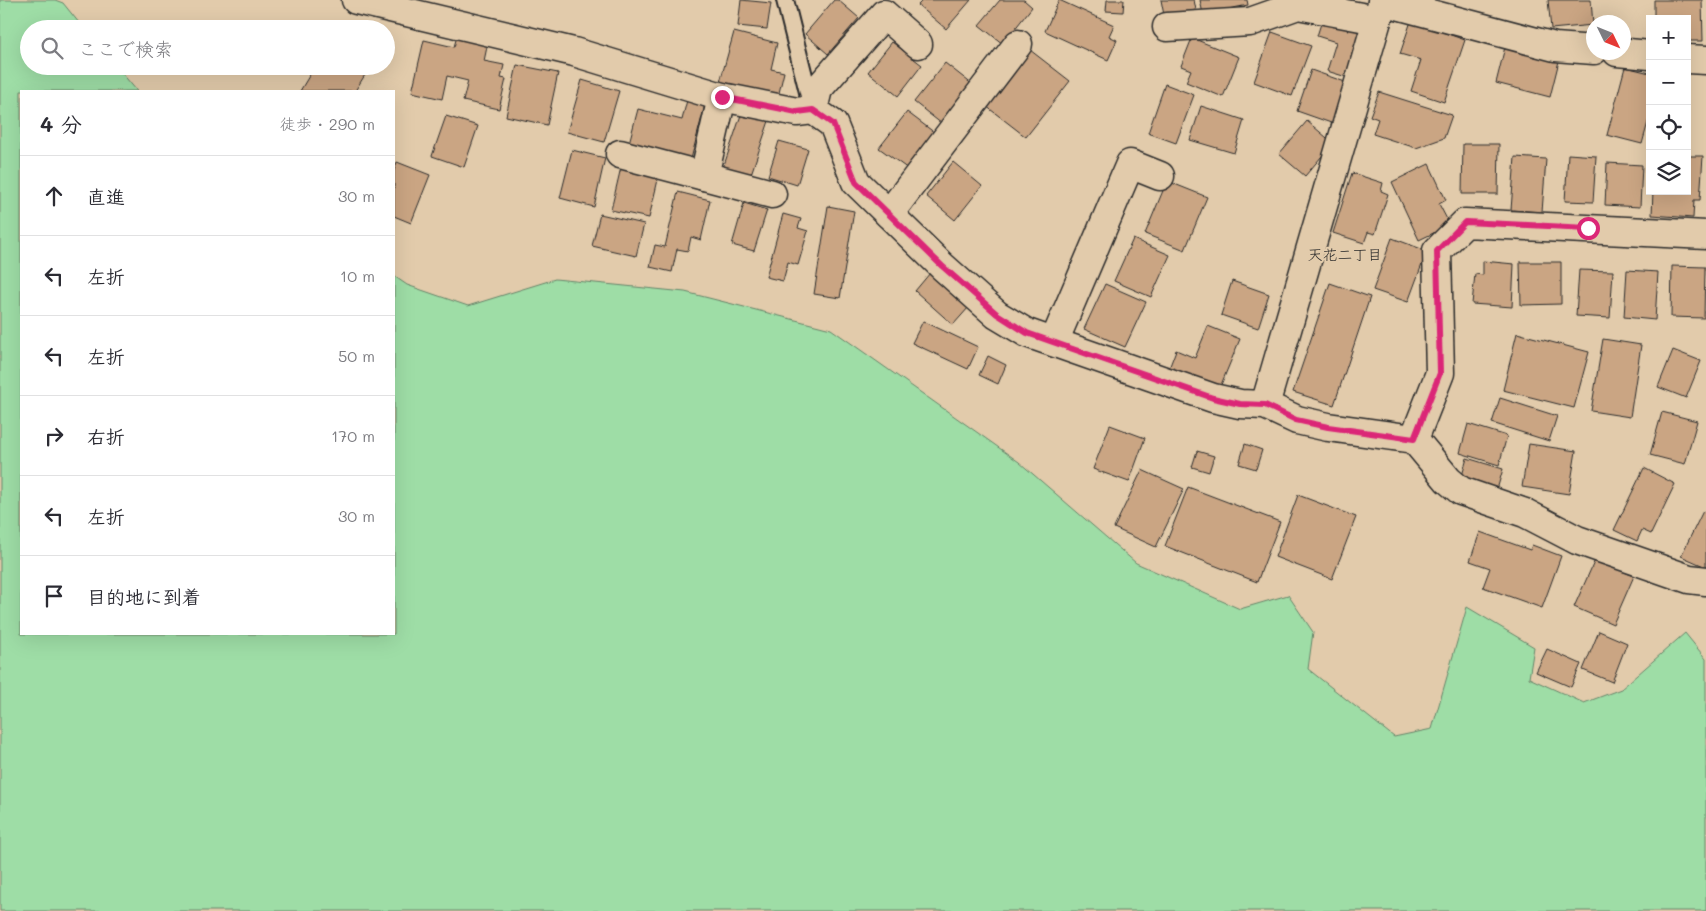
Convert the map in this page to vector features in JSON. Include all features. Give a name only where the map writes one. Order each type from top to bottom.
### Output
[{"type":"street","points":[[356,0],[574,52],[722,97],[797,112],[813,110],[833,124],[856,182],[942,266],[997,314],[1027,333],[1213,398],[1240,404],[1265,405],[1296,420],[1328,427],[1414,439],[1448,480],[1461,491],[1525,513],[1577,540],[1689,579],[1706,581]]},
{"type":"street","points":[[1167,26],[1250,22],[1296,2],[1381,7],[1555,47],[1586,49]]},
{"type":"street","points":[[813,110],[818,89],[876,7],[918,44]]},
{"type":"street","points":[[1265,405],[1381,7]]},
{"type":"street","points":[[889,214],[1018,44]]},
{"type":"street","points":[[1631,54],[1646,56]]},
{"type":"street","points":[[1691,59],[1706,60]]},
{"type":"street","points":[[704,176],[722,97]]},
{"type":"street","points":[[620,154],[772,194]]},
{"type":"street","points":[[1054,342],[1130,164],[1160,176]]},
{"type":"street","points":[[1414,439],[1440,373],[1437,251],[1465,222],[1706,235]]},
{"type":"lane","points":[[785,0],[813,110]]},
{"type":"green space","points":[[0,0],[55,0],[63,3],[77,20],[20,20],[20,75],[124,75],[136,90],[20,90],[20,635],[395,635],[395,277],[407,285],[468,306],[555,279],[685,292],[831,329],[1019,462],[1136,563],[1240,609],[1288,595],[1313,632],[1308,669],[1394,737],[1432,729],[1467,607],[1534,647],[1529,678],[1584,703],[1621,689],[1685,633],[1706,659],[1706,911],[0,911]]},
{"type":"building","points":[[741,0],[771,3],[767,29],[738,26]]},
{"type":"building","points":[[834,0],[838,0],[859,18],[828,54],[805,34]]},
{"type":"building","points":[[923,0],[971,0],[946,29],[918,5]]},
{"type":"building","points":[[1000,0],[1024,0],[1032,7],[1003,44],[979,25]]},
{"type":"building","points":[[1059,0],[1114,25],[1109,36],[1117,40],[1108,60],[1045,31]]},
{"type":"building","points":[[1107,0],[1124,0],[1123,12],[1106,11]]},
{"type":"building","points":[[1161,0],[1194,0],[1196,10],[1164,15]]},
{"type":"building","points":[[1200,0],[1247,0],[1248,5],[1203,14]]},
{"type":"building","points":[[1548,0],[1591,0],[1592,15],[1586,15],[1586,26],[1551,29]]},
{"type":"building","points":[[1654,0],[1702,0],[1703,41],[1691,41],[1691,15],[1654,15]]},
{"type":"building","points":[[1324,14],[1369,29],[1353,79],[1327,71],[1336,42],[1317,36]]},
{"type":"building","points":[[1411,21],[1465,40],[1444,102],[1411,91],[1421,60],[1400,54]]},
{"type":"building","points":[[734,32],[777,43],[771,69],[784,72],[778,97],[720,82]]},
{"type":"building","points":[[1272,32],[1311,46],[1292,96],[1254,82]]},
{"type":"building","points":[[457,36],[488,42],[484,61],[504,65],[501,78],[506,79],[499,109],[463,101],[468,81],[447,76],[442,99],[412,92],[424,40],[454,47]]},
{"type":"building","points":[[1192,38],[1239,57],[1223,97],[1186,82],[1191,70],[1181,66]]},
{"type":"building","points":[[892,42],[922,65],[898,96],[868,72]]},
{"type":"building","points":[[1505,47],[1559,61],[1550,97],[1496,83]]},
{"type":"building","points":[[1030,50],[1070,81],[1026,137],[986,106]]},
{"type":"building","points":[[945,63],[973,85],[942,124],[914,102]]},
{"type":"building","points":[[517,65],[558,73],[547,125],[506,116]]},
{"type":"building","points":[[1625,67],[1646,72],[1646,130],[1642,144],[1607,135]]},
{"type":"building","points":[[1311,70],[1348,83],[1334,124],[1297,111]]},
{"type":"building","points":[[310,75],[365,75],[356,90],[301,90]]},
{"type":"building","points":[[582,80],[619,91],[604,142],[567,132]]},
{"type":"building","points":[[1165,84],[1194,95],[1176,143],[1148,133]]},
{"type":"building","points":[[1379,92],[1452,115],[1444,138],[1416,148],[1373,134],[1378,119],[1370,116]]},
{"type":"building","points":[[688,96],[706,101],[691,159],[629,143],[638,109],[682,120]]},
{"type":"building","points":[[1201,106],[1244,120],[1234,153],[1190,140]]},
{"type":"building","points":[[743,109],[770,118],[748,183],[721,174]]},
{"type":"building","points":[[907,112],[935,133],[908,169],[879,148]]},
{"type":"building","points":[[446,116],[478,126],[464,167],[432,156]]},
{"type":"building","points":[[1307,121],[1333,143],[1305,176],[1279,154]]},
{"type":"building","points":[[779,141],[808,149],[797,185],[768,176]]},
{"type":"building","points":[[1463,144],[1499,144],[1498,194],[1462,194]]},
{"type":"building","points":[[572,150],[605,158],[594,207],[560,198]]},
{"type":"building","points":[[1568,154],[1596,156],[1593,202],[1565,201]]},
{"type":"building","points":[[1691,156],[1703,156],[1700,200],[1694,200],[1693,218],[1652,215],[1653,195],[1691,195]]},
{"type":"building","points":[[1515,157],[1546,159],[1542,212],[1511,210]]},
{"type":"building","points":[[397,162],[430,175],[411,223],[395,216],[395,168]]},
{"type":"building","points":[[953,162],[982,186],[955,220],[926,196]]},
{"type":"building","points":[[622,163],[660,171],[649,218],[611,210]]},
{"type":"building","points":[[1607,163],[1642,165],[1640,207],[1605,205]]},
{"type":"building","points":[[1429,164],[1446,200],[1439,204],[1450,225],[1419,240],[1392,182]]},
{"type":"building","points":[[1352,173],[1383,183],[1381,191],[1388,194],[1375,234],[1368,232],[1364,243],[1333,233]]},
{"type":"building","points":[[1167,181],[1207,197],[1185,250],[1145,234]]},
{"type":"building","points":[[678,192],[710,200],[701,240],[691,237],[688,251],[677,249],[672,272],[650,267],[655,245],[665,247]]},
{"type":"building","points":[[744,203],[767,210],[754,251],[732,245]]},
{"type":"building","points":[[828,206],[854,211],[840,298],[814,294]]},
{"type":"building","points":[[600,214],[644,224],[636,256],[592,246]]},
{"type":"building","points":[[783,214],[801,219],[798,228],[808,231],[798,265],[788,262],[783,281],[766,277]]},
{"type":"building","points":[[1392,238],[1427,251],[1408,302],[1373,290]]},
{"type":"building","points":[[1133,239],[1170,255],[1151,297],[1114,281]]},
{"type":"building","points":[[1483,261],[1514,264],[1512,307],[1472,304],[1475,274],[1483,275]]},
{"type":"building","points":[[1520,262],[1561,262],[1561,304],[1521,305]]},
{"type":"building","points":[[1672,266],[1705,267],[1704,318],[1671,317]]},
{"type":"building","points":[[1579,270],[1613,271],[1610,318],[1576,316]]},
{"type":"building","points":[[1627,270],[1658,272],[1655,320],[1624,317]]},
{"type":"building","points":[[930,273],[969,307],[953,325],[915,291]]},
{"type":"building","points":[[1232,281],[1269,294],[1258,328],[1221,315]]},
{"type":"building","points":[[1330,283],[1370,297],[1334,405],[1293,392]]},
{"type":"building","points":[[1105,284],[1146,302],[1125,347],[1084,329]]},
{"type":"building","points":[[923,321],[978,347],[968,369],[912,343]]},
{"type":"building","points":[[1208,326],[1240,339],[1218,392],[1168,371],[1176,350],[1195,358]]},
{"type":"building","points":[[1517,333],[1589,352],[1574,408],[1503,390]]},
{"type":"building","points":[[1603,339],[1641,345],[1630,417],[1591,411]]},
{"type":"building","points":[[1673,350],[1701,361],[1686,398],[1658,387]]},
{"type":"building","points":[[988,356],[1006,365],[998,384],[979,375]]},
{"type":"building","points":[[1500,398],[1557,416],[1549,441],[1492,423]]},
{"type":"building","points":[[1662,412],[1697,421],[1685,464],[1650,455]]},
{"type":"building","points":[[1468,424],[1507,436],[1499,465],[1460,453]]},
{"type":"building","points":[[1110,425],[1145,438],[1129,482],[1093,469]]},
{"type":"building","points":[[1245,444],[1262,450],[1256,469],[1239,464]]},
{"type":"building","points":[[1529,444],[1576,451],[1569,494],[1522,487]]},
{"type":"building","points":[[1197,451],[1214,456],[1209,472],[1192,467]]},
{"type":"building","points":[[1467,458],[1503,469],[1496,493],[1460,483]]},
{"type":"building","points":[[1644,468],[1675,484],[1651,534],[1642,530],[1637,541],[1614,530]]},
{"type":"building","points":[[1142,470],[1184,489],[1156,547],[1114,528]]},
{"type":"building","points":[[1188,487],[1280,522],[1257,582],[1165,546]]},
{"type":"building","points":[[1298,495],[1356,517],[1332,579],[1275,557]]},
{"type":"building","points":[[1703,511],[1706,513],[1706,567],[1681,556]]},
{"type":"building","points":[[1480,532],[1530,550],[1532,545],[1561,556],[1542,608],[1483,587],[1490,568],[1470,561]]},
{"type":"building","points":[[1595,560],[1634,576],[1613,624],[1574,607]]},
{"type":"building","points":[[1599,631],[1627,643],[1612,682],[1583,670]]},
{"type":"building","points":[[1547,649],[1581,664],[1571,687],[1536,672]]},
{"type":"district","name":"天花二丁目","points":[[1345,254]]},
{"type":"route","points":[[722,97],[797,112],[813,110],[833,124],[856,182],[942,266],[997,314],[1027,333],[1213,398],[1240,404],[1265,405],[1296,420],[1328,427],[1414,439],[1440,373],[1437,251],[1465,222],[1588,228]]}]
